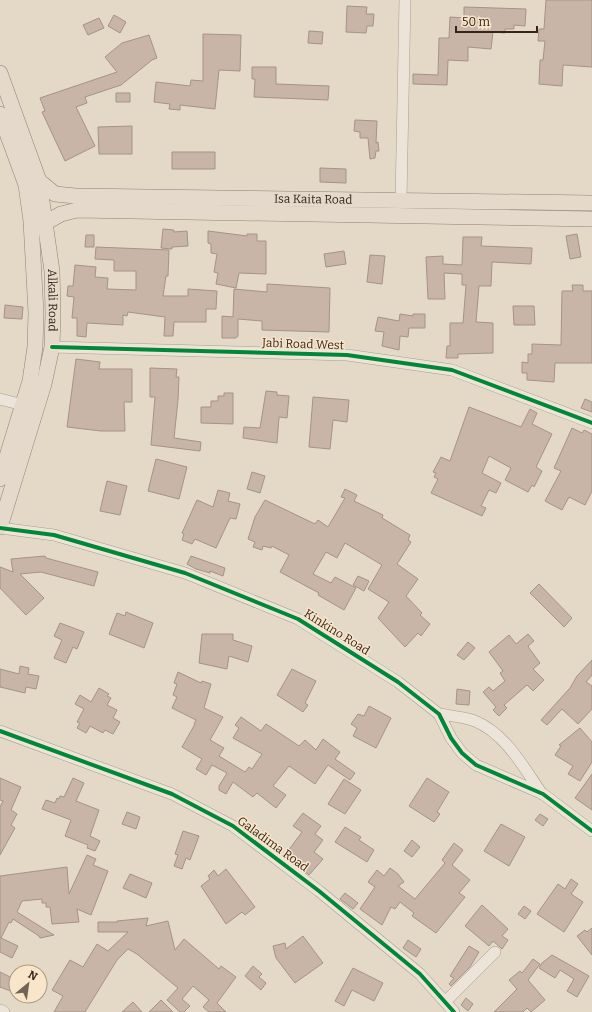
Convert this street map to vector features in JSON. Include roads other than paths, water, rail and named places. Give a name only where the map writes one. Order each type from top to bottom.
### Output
[{"type":"main road","name":"Alkali Road","points":[[0,73],[39,181],[52,271],[52,347],[44,384],[0,528]]},
{"type":"main road","name":"Alkali Road","points":[[0,114],[26,185],[32,228],[36,313],[35,347],[30,381],[0,479]]},
{"type":"main road","name":"Isa Kaita Road","points":[[39,181],[55,194],[76,196],[263,206],[592,219]]},
{"type":"main road","name":"Isa Kaita Road","points":[[46,223],[61,214],[77,210],[263,206],[401,200],[592,203]]},
{"type":"street","points":[[401,200],[405,0]]},
{"type":"street","name":"Jabi Road West","points":[[52,347],[347,355],[452,370],[592,423]]},
{"type":"street","points":[[0,399],[23,405]]},
{"type":"street","name":"Kinkino Road","points":[[0,528],[54,535],[185,572],[291,616],[398,682],[438,714],[451,738],[462,753],[476,765],[543,794],[592,831]]},
{"type":"street","name":"Kinkino Road","points":[[438,714],[461,717],[476,722],[490,730],[510,748],[543,794]]},
{"type":"street","name":"Galadima Road","points":[[0,730],[172,794],[233,826],[319,891],[420,974],[454,1012]]},
{"type":"street","points":[[445,1002],[495,952]]},
{"type":"street","points":[[0,1010],[4,1012]]}]
